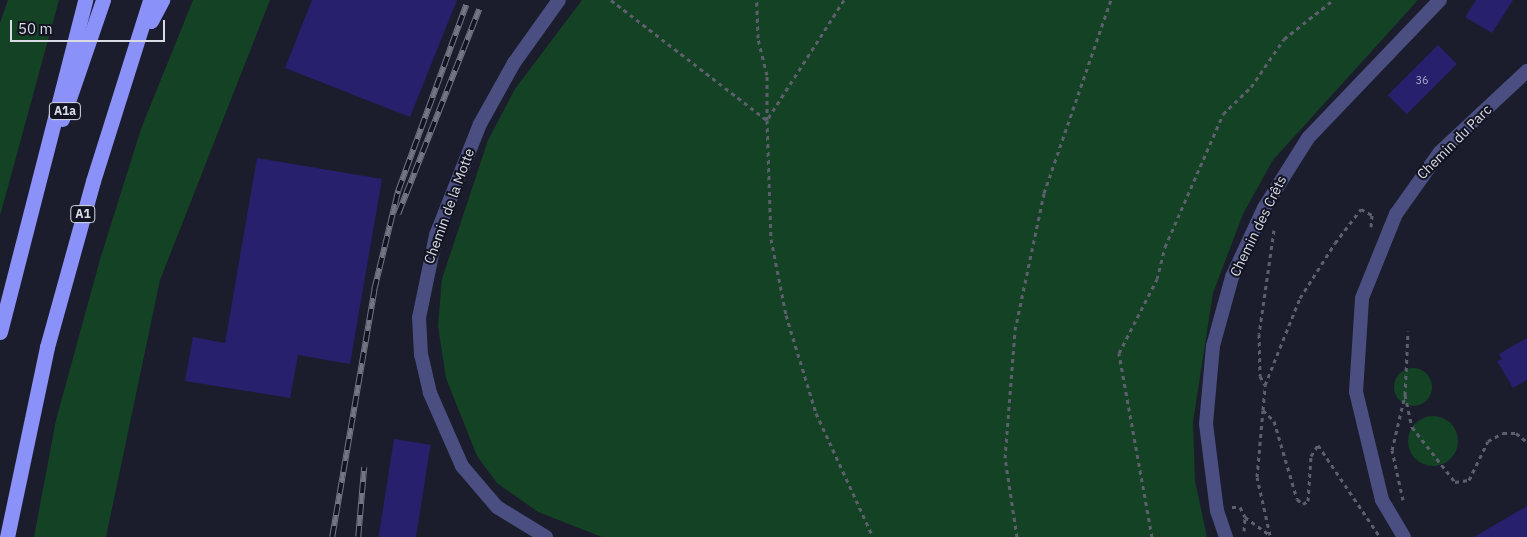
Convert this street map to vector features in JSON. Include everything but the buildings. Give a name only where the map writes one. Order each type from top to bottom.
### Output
[{"type":"highway","points":[[0,332],[85,0]]},
{"type":"highway","name":"A1a","points":[[27,222],[103,0]]},
{"type":"highway","points":[[124,82],[150,0]]},
{"type":"highway","name":"A1","points":[[7,537],[47,347],[124,82],[162,0]]},
{"type":"street","name":"Chemin de la Motte","points":[[546,537],[497,507],[462,466],[430,393],[421,354],[419,318],[431,252],[466,156],[514,63],[559,0]]},
{"type":"street","name":"Chemin des Crêts","points":[[1226,537],[1217,512],[1208,456],[1208,385],[1221,312],[1249,239],[1308,138],[1440,0]]},
{"type":"street","name":"Chemin du Parc","points":[[1401,532],[1382,500],[1356,392],[1362,298],[1396,214],[1440,152],[1527,71]]},
{"type":"path","points":[[611,0],[767,120]]},
{"type":"path","points":[[757,0],[758,38],[767,75],[771,239],[786,315],[816,413],[872,537]]},
{"type":"path","points":[[767,120],[844,0]]},
{"type":"path","points":[[1017,537],[1005,458],[1015,330],[1044,193],[1111,0]]},
{"type":"path","points":[[1152,537],[1119,353],[1157,279],[1165,247],[1223,114],[1251,87],[1284,39],[1333,0]]},
{"type":"path","points":[[1245,517],[1270,535],[1257,477],[1265,385],[1300,298],[1360,209],[1372,215],[1371,232]]},
{"type":"path","points":[[1265,385],[1260,376],[1259,334],[1274,225]]},
{"type":"path","points":[[1401,532],[1403,498],[1392,450],[1405,395],[1408,331]]},
{"type":"path","points":[[1405,395],[1412,427],[1455,482],[1469,480],[1488,441],[1503,433],[1516,433],[1527,442]]},
{"type":"path","points":[[1263,410],[1274,421],[1298,500],[1303,504],[1308,501],[1311,456],[1318,445],[1380,537]]},
{"type":"path","points":[[1217,512],[1240,507],[1245,517],[1245,537]]},
{"type":"green space","points":[[8,0],[59,0],[0,216],[0,23]]},
{"type":"green space","points":[[193,0],[270,0],[160,280],[106,537],[34,537],[56,420],[101,256],[141,129]]},
{"type":"green space","points":[[582,0],[1418,0],[1273,160],[1243,214],[1213,293],[1193,422],[1195,481],[1207,537],[602,537],[538,512],[497,483],[477,456],[446,378],[438,326],[442,279],[488,140],[515,89]]},
{"type":"green space","points":[[1413,368],[1426,374],[1432,387],[1426,400],[1413,406],[1400,400],[1394,387],[1400,374]]},
{"type":"green space","points":[[1438,416],[1451,423],[1457,431],[1457,451],[1451,459],[1443,465],[1428,466],[1415,459],[1409,451],[1408,436],[1415,423],[1423,417]]},
{"type":"railway","points":[[332,537],[374,290],[398,191],[466,5]]},
{"type":"railway","points":[[398,214],[479,9]]},
{"type":"railway","points":[[358,537],[364,467]]}]
